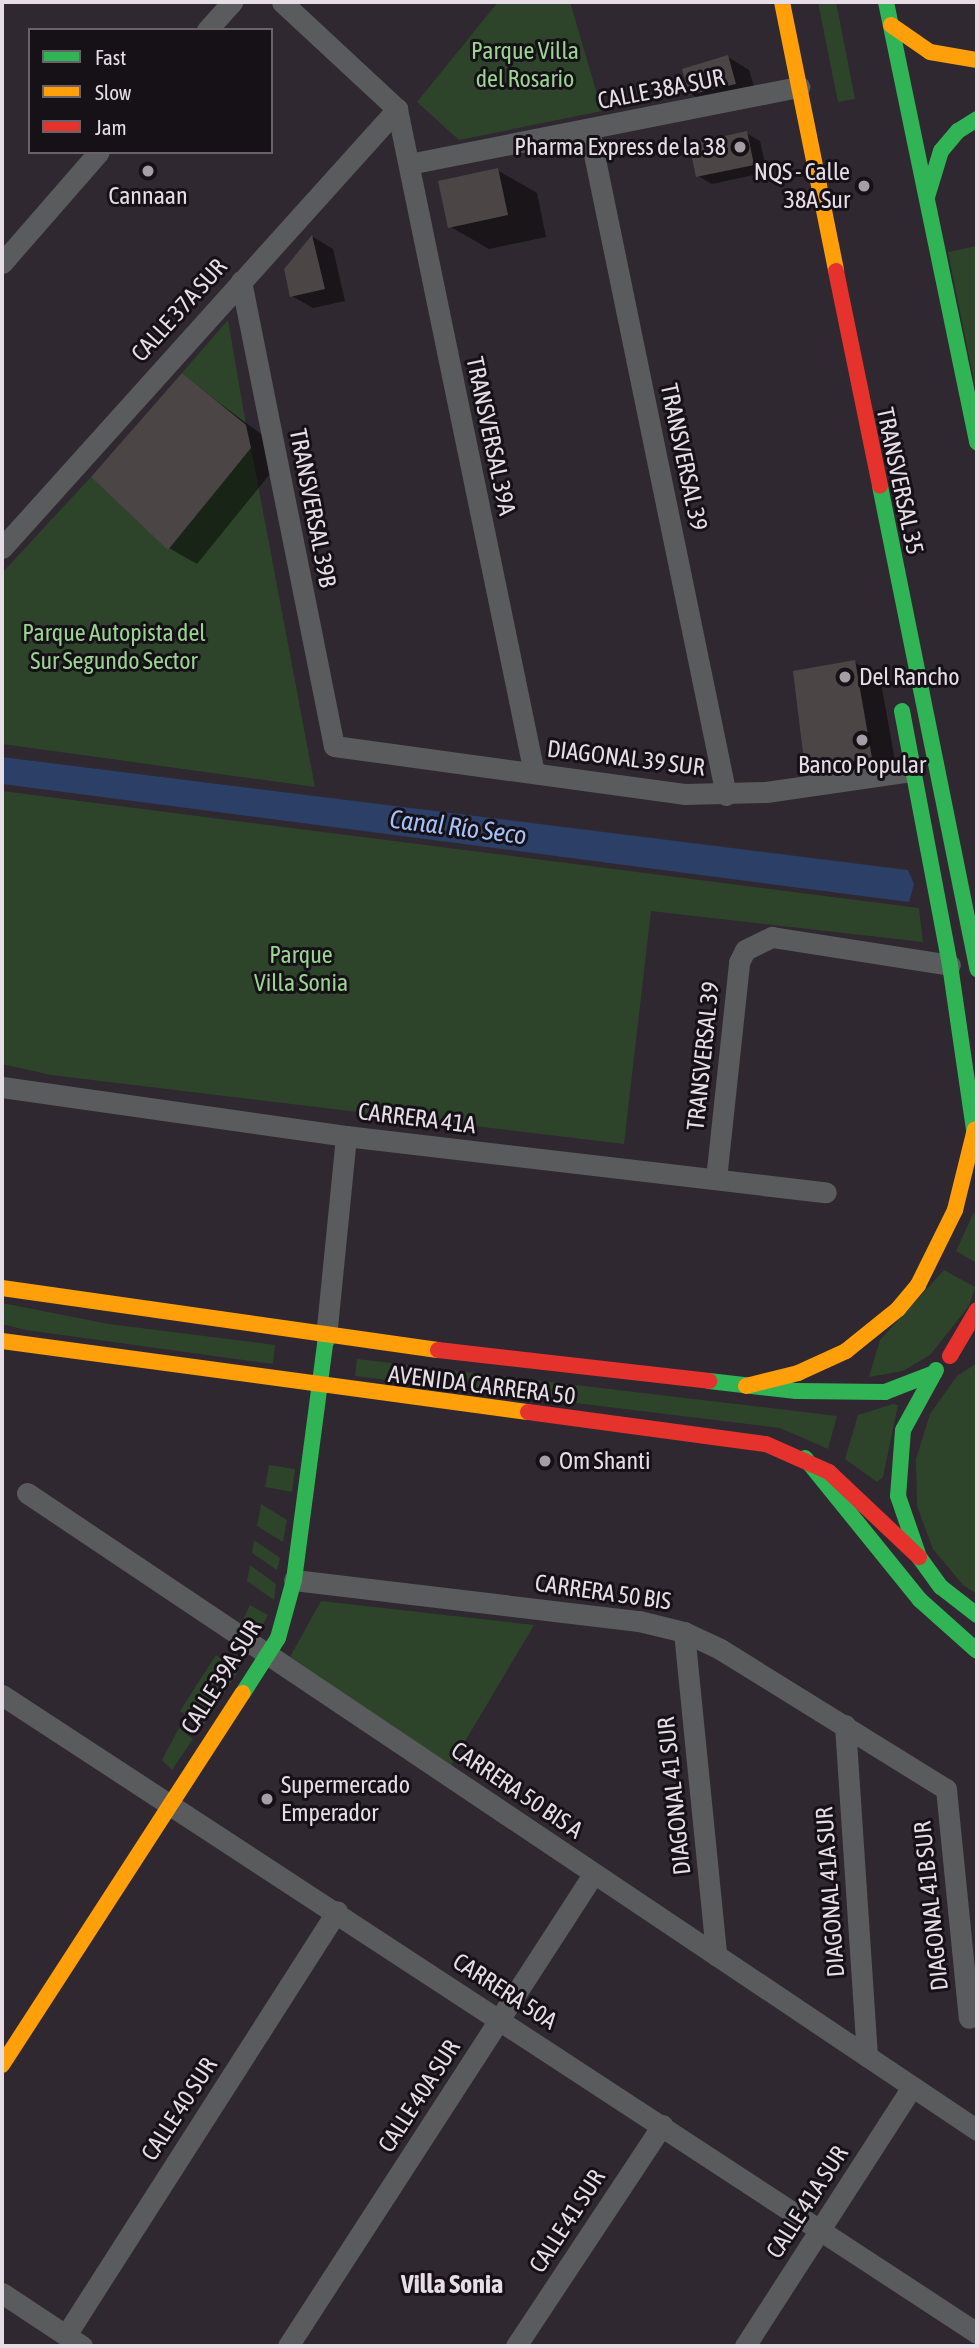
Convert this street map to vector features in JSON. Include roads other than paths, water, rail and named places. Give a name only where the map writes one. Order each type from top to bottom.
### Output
[{"type":"main road","name":"TRANSVERSAL 35","points":[[782,2],[882,507],[949,813],[977,969]]},
{"type":"main road","points":[[886,2],[977,443]]},
{"type":"main road","points":[[891,25],[930,52],[977,60]]},
{"type":"main road","points":[[926,200],[941,151],[958,131],[977,118]]},
{"type":"main road","points":[[882,507],[894,649]]},
{"type":"main road","points":[[900,697],[950,965],[977,1150]]},
{"type":"main road","points":[[746,1386],[799,1373],[835,1357],[898,1309],[918,1285],[955,1210],[975,1129]]},
{"type":"main road","name":"AVENIDA CARRERA 50","points":[[2,1288],[326,1336],[746,1386],[853,1395],[886,1392],[934,1373]]},
{"type":"main road","points":[[950,1356],[977,1310]]},
{"type":"main road","name":"CALLE 39A SUR","points":[[2,2065],[268,1655],[286,1619],[294,1580],[326,1336]]},
{"type":"main road","points":[[977,1337],[950,1356],[915,1400],[897,1463],[905,1527],[919,1557],[941,1587],[977,1615]]},
{"type":"main road","name":"AVENIDA CARRERA 50","points":[[2,1341],[320,1387],[748,1441],[805,1458],[847,1486],[919,1557]]},
{"type":"main road","points":[[805,1458],[914,1593],[977,1651]]},
{"type":"street","points":[[209,28],[232,2]]},
{"type":"street","points":[[282,2],[397,109]]},
{"type":"street","name":"CALLE 38A SUR","points":[[409,164],[799,87]]},
{"type":"street","name":"TRANSVERSAL 39A","points":[[397,109],[534,773]]},
{"type":"street","name":"CALLE 37A SUR","points":[[2,548],[397,109]]},
{"type":"street","name":"TRANSVERSAL 39","points":[[589,130],[726,795]]},
{"type":"street","points":[[2,263],[97,154]]},
{"type":"street","name":"TRANSVERSAL 39B","points":[[241,281],[334,746]]},
{"type":"street","name":"DIAGONAL 39 SUR","points":[[334,746],[640,789],[726,795],[912,771]]},
{"type":"street","name":"TRANSVERSAL 39","points":[[716,1179],[739,962],[752,943],[772,937],[950,965]]},
{"type":"street","name":"CARRERA 41A","points":[[2,1087],[346,1136],[827,1192]]},
{"type":"street","name":"CALLE 39A SUR","points":[[326,1336],[346,1136]]},
{"type":"street","name":"CARRERA 50 BIS A","points":[[27,1493],[977,2130]]},
{"type":"street","name":"CARRERA 50 BIS","points":[[294,1580],[639,1621],[684,1632],[720,1649],[946,1789]]},
{"type":"street","name":"DIAGONAL 41 SUR","points":[[684,1632],[716,1955]]},
{"type":"street","name":"CARRERA 50A","points":[[2,1695],[337,1911],[977,2334]]},
{"type":"street","name":"DIAGONAL 41A SUR","points":[[845,1725],[867,2056]]},
{"type":"street","name":"DIAGONAL 41B SUR","points":[[946,1789],[970,2018]]},
{"type":"street","name":"CALLE 40A SUR","points":[[288,2346],[594,1873]]},
{"type":"street","name":"CALLE 40 SUR","points":[[74,2341],[337,1911]]},
{"type":"street","name":"CALLE 41A SUR","points":[[746,2346],[912,2087]]},
{"type":"street","name":"CALLE 41 SUR","points":[[516,2346],[662,2125]]},
{"type":"street","points":[[2,2293],[74,2341]]},
{"type":"street","points":[[971,2346],[977,2334]]},
{"type":"water","name":"Canal Río Seco","points":[[2,757],[908,870],[914,884],[909,902],[2,784]]},
{"type":"place","name":"Pharma Express de la 38","points":[[740,147]]},
{"type":"place","name":"Cannaan","points":[[148,171]]},
{"type":"place","name":"NQS - Calle 38A Sur","points":[[864,186]]},
{"type":"place","name":"Del Rancho","points":[[845,677]]},
{"type":"place","name":"Banco Popular","points":[[862,740]]},
{"type":"place","name":"Om Shanti","points":[[545,1461]]},
{"type":"place","name":"Supermercado Emperador","points":[[267,1799]]},
{"type":"district","name":"Villa Sonia","points":[[452,2285]]},
{"type":"park label","name":"Parque Villa del Rosario","points":[[525,65]]},
{"type":"park label","name":"Parque Autopista del Sur Segundo Sector","points":[[114,647]]},
{"type":"park label","name":"Parque Villa Sonia","points":[[301,969]]}]
